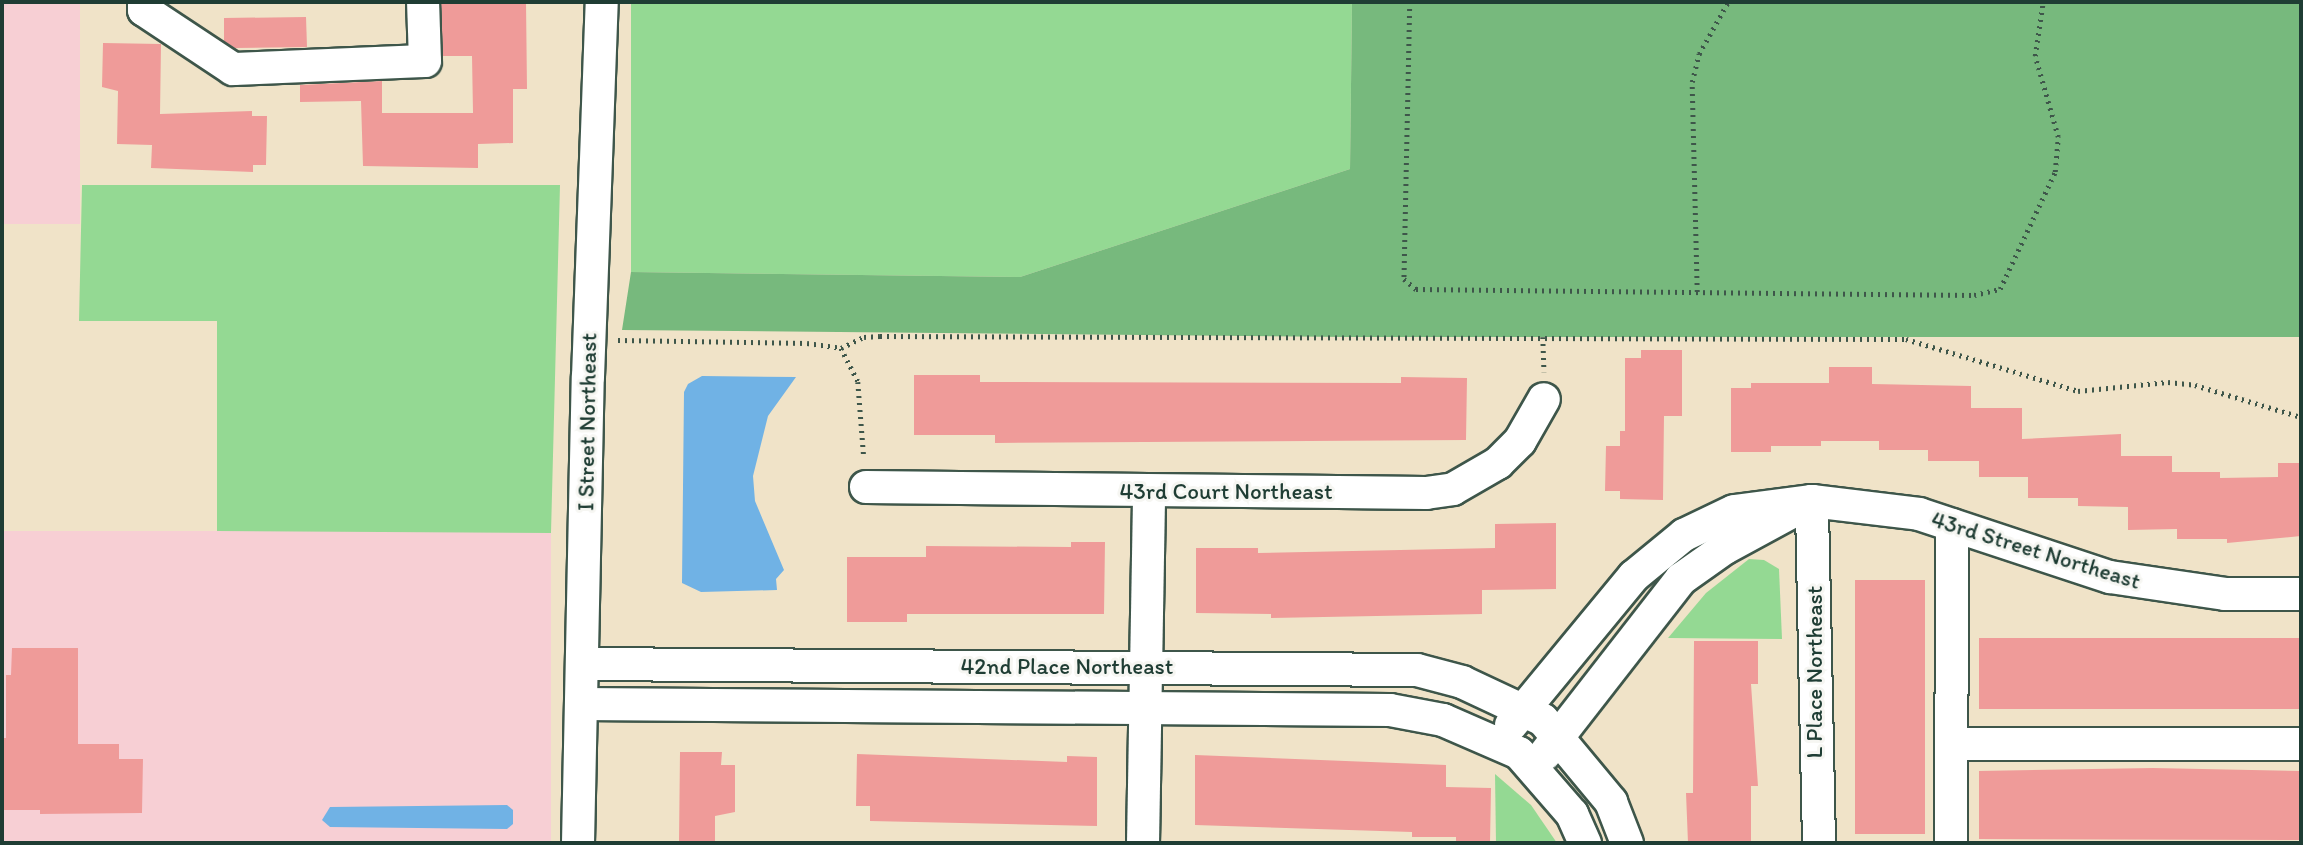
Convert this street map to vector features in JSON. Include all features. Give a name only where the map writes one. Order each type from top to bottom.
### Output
[{"type":"street","points":[[144,2],[144,10],[233,69],[425,61],[423,2]]},
{"type":"street","name":"I Street Northeast","points":[[578,843],[589,339],[602,2]]},
{"type":"street","name":"43rd Court Northeast","points":[[866,487],[1426,493],[1453,489],[1475,480],[1520,442],[1544,399]]},
{"type":"street","points":[[1143,843],[1149,491]]},
{"type":"street","name":"43rd Street Northeast","points":[[1517,754],[1541,723],[1681,579],[1716,554],[1812,501]]},
{"type":"street","name":"43rd Street Northeast","points":[[1517,754],[1541,723],[1634,576],[1684,535],[1734,511],[1812,501],[1878,506],[1952,526],[2110,577],[2225,594],[2301,594]]},
{"type":"street","name":"L Place Northeast","points":[[1812,501],[1819,843]]},
{"type":"street","points":[[1951,843],[1952,526]]},
{"type":"street","name":"42nd Place Northeast","points":[[582,664],[1417,670],[1462,682],[1541,723]]},
{"type":"street","name":"42nd Place Northeast","points":[[581,704],[1390,710],[1443,720],[1517,754]]},
{"type":"street","points":[[1541,723],[1611,802],[1627,843]]},
{"type":"street","points":[[1951,744],[2301,744]]},
{"type":"street","points":[[1517,754],[1572,814],[1585,843]]},
{"type":"path","points":[[1410,2],[1404,279],[1416,289],[1974,295],[2000,289],[2055,172],[2058,137],[2035,56],[2043,2]]},
{"type":"path","points":[[1697,292],[1692,82],[1699,54],[1728,2]]},
{"type":"path","points":[[589,339],[807,343],[841,348],[864,337],[880,336],[1906,339],[2078,391],[2168,382],[2195,385],[2301,416]]},
{"type":"path","points":[[841,348],[858,382],[866,487]]},
{"type":"shaded area","points":[[2,2],[80,2],[80,224],[2,224]]},
{"type":"shaded area","points":[[2,531],[551,531],[551,843],[2,843]]},
{"type":"green space","points":[[631,2],[1352,2],[1350,169],[1020,277],[631,272]]},
{"type":"green space","points":[[1352,2],[2301,2],[2301,337],[1348,337],[622,330],[631,272],[1020,277],[1350,169]]},
{"type":"green space","points":[[82,185],[560,185],[551,533],[217,531],[217,321],[79,321]]},
{"type":"green space","points":[[1749,559],[1764,560],[1779,569],[1782,639],[1668,638],[1706,593]]},
{"type":"green space","points":[[1495,774],[1531,805],[1557,843],[1496,843]]},
{"type":"water","points":[[702,376],[796,377],[768,416],[753,476],[755,501],[784,570],[776,579],[777,590],[701,592],[682,583],[684,392],[688,384]]},
{"type":"water","points":[[507,805],[513,810],[513,824],[507,829],[330,827],[322,820],[330,807]]},
{"type":"building","points":[[441,2],[526,2],[527,89],[513,89],[513,143],[478,144],[478,168],[363,166],[361,101],[300,102],[300,85],[382,81],[382,113],[473,113],[472,56],[443,56]]},
{"type":"building","points":[[306,17],[307,47],[235,48],[224,41],[224,18]]},
{"type":"building","points":[[103,43],[161,44],[160,114],[252,111],[252,116],[267,116],[266,165],[253,165],[253,172],[151,168],[152,145],[117,144],[118,91],[102,87]]},
{"type":"building","points":[[1641,350],[1682,350],[1682,416],[1664,416],[1663,500],[1620,499],[1620,491],[1605,491],[1606,446],[1620,446],[1620,431],[1625,431],[1625,358],[1641,358]]},
{"type":"building","points":[[1829,367],[1872,367],[1872,384],[1971,386],[1971,408],[2022,408],[2022,439],[2121,434],[2121,456],[2172,456],[2172,472],[2220,472],[2220,478],[2278,477],[2278,463],[2301,463],[2301,536],[2227,543],[2227,539],[2177,539],[2177,529],[2128,530],[2128,507],[2078,506],[2078,498],[2028,498],[2028,477],[1979,477],[1979,461],[1928,461],[1928,450],[1879,450],[1879,441],[1821,441],[1821,446],[1771,446],[1771,452],[1731,452],[1731,388],[1751,388],[1751,383],[1829,383]]},
{"type":"building","points":[[914,375],[980,375],[980,382],[1401,383],[1401,377],[1467,378],[1466,440],[995,443],[995,435],[914,435]]},
{"type":"building","points":[[1556,523],[1556,589],[1482,590],[1482,614],[1271,618],[1271,614],[1196,613],[1196,548],[1258,548],[1258,553],[1495,548],[1495,524]]},
{"type":"building","points":[[1071,542],[1105,542],[1104,614],[907,614],[907,622],[847,622],[847,557],[926,557],[926,546],[1071,547]]},
{"type":"building","points":[[1855,580],[1925,580],[1925,834],[1855,834]]},
{"type":"building","points":[[1979,638],[2301,638],[2301,709],[1979,709]]},
{"type":"building","points":[[1694,641],[1758,641],[1758,684],[1751,684],[1758,786],[1751,786],[1751,843],[1688,843],[1686,793],[1693,793]]},
{"type":"building","points":[[12,648],[78,648],[78,744],[119,744],[119,759],[143,759],[142,813],[40,814],[40,810],[2,810],[2,738],[6,738],[6,675],[11,675]]},
{"type":"building","points":[[680,752],[722,752],[721,765],[735,765],[735,812],[715,816],[715,843],[679,843]]},
{"type":"building","points":[[857,754],[1067,762],[1067,756],[1097,757],[1097,826],[870,821],[870,806],[856,806]]},
{"type":"building","points":[[1195,755],[1446,765],[1446,787],[1491,788],[1490,843],[1456,843],[1456,837],[1412,837],[1412,832],[1195,825]]},
{"type":"building","points":[[2153,768],[2301,771],[2301,840],[1979,839],[1979,771]]}]
